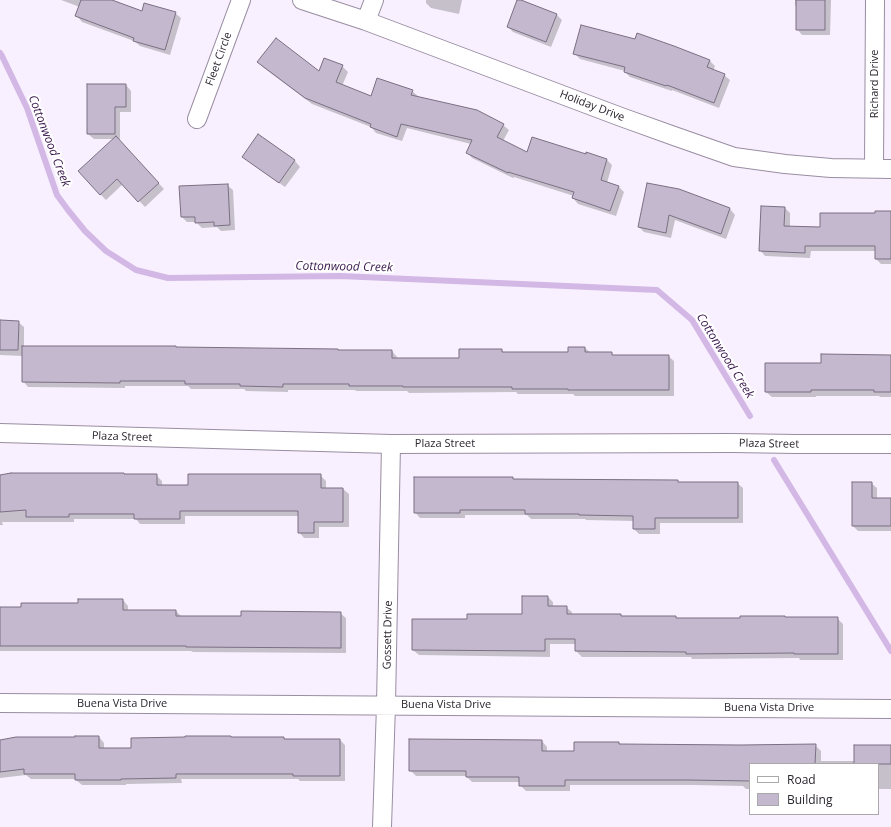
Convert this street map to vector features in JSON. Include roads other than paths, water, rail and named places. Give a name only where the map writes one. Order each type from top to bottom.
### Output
[{"type":"street","name":"Fleet Circle","points":[[197,119],[241,0]]},
{"type":"street","name":"Holiday Drive","points":[[302,0],[366,21],[621,117],[734,156],[785,164],[831,168],[883,168]]},
{"type":"street","points":[[366,21],[374,0]]},
{"type":"street","name":"Richard Drive","points":[[875,0],[883,168]]},
{"type":"street","name":"Plaza Street","points":[[0,433],[391,444],[891,444]]},
{"type":"street","name":"Gossett Drive","points":[[382,827],[391,444]]},
{"type":"street","name":"Buena Vista Drive","points":[[0,703],[885,709]]},
{"type":"waterway","name":"Cottonwood Creek","points":[[0,53],[27,108],[57,195],[85,231],[106,251],[136,270],[168,278],[340,276],[657,290],[692,320],[750,416]]},
{"type":"waterway","name":"Cottonwood Creek","points":[[774,460],[891,651]]}]
